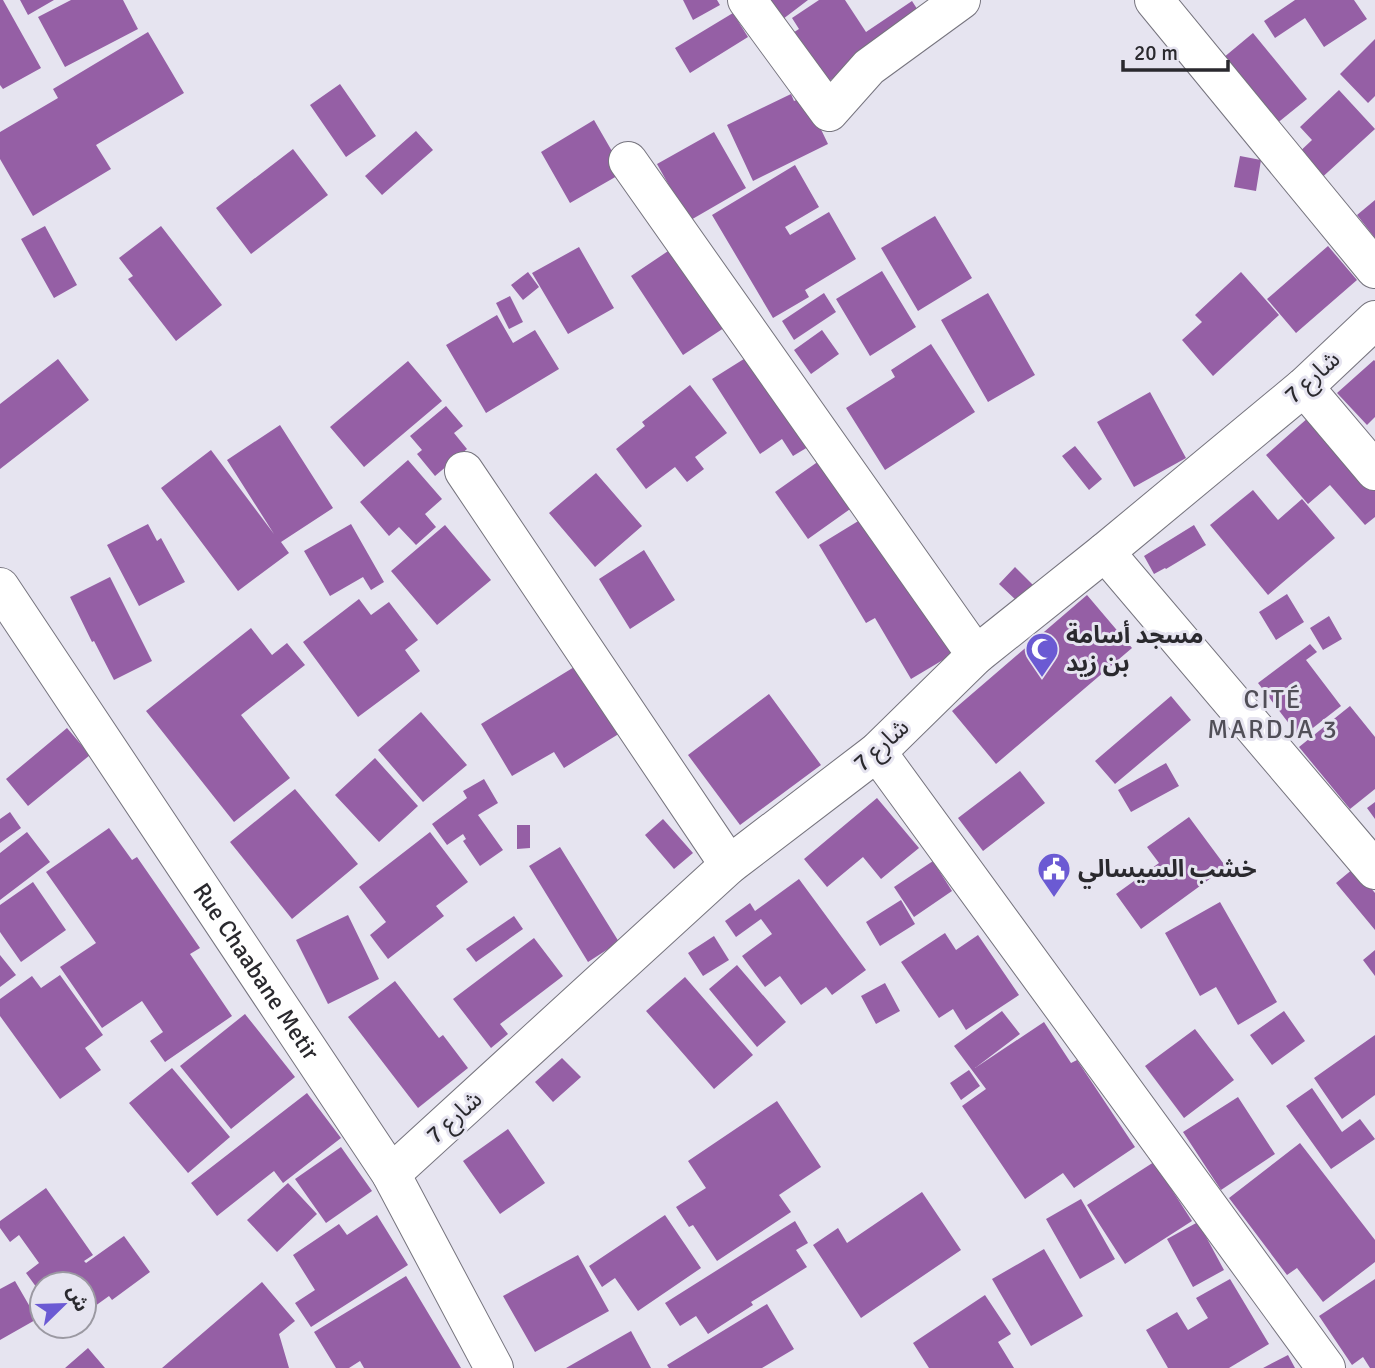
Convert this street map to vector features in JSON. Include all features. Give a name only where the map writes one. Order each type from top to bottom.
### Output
[{"type":"street","points":[[747,0],[829,112],[869,67],[961,0]]},
{"type":"street","points":[[1154,0],[1375,269]]},
{"type":"street","points":[[628,161],[976,654]]},
{"type":"street","name":"شارع 7","points":[[391,1174],[729,865],[877,752],[976,654],[1105,552],[1304,387],[1375,320]]},
{"type":"street","points":[[1304,387],[1375,471]]},
{"type":"street","points":[[464,471],[729,865]]},
{"type":"street","points":[[1105,552],[1375,870]]},
{"type":"street","name":"Rue Chaabane Metir","points":[[0,587],[391,1174],[494,1368]]},
{"type":"street","points":[[877,752],[1326,1368]]},
{"type":"building","points":[[0,0],[3,0],[41,68],[3,89],[0,85]]},
{"type":"building","points":[[20,0],[54,0],[28,15]]},
{"type":"building","points":[[71,0],[123,0],[138,29],[65,67],[38,17]]},
{"type":"building","points":[[683,0],[717,0],[720,5],[693,20]]},
{"type":"building","points":[[769,0],[808,0],[783,19]]},
{"type":"building","points":[[819,0],[845,0],[866,32],[912,1],[923,18],[814,91],[780,41],[799,29],[792,18]]},
{"type":"building","points":[[1295,0],[1354,0],[1367,19],[1324,47],[1305,18],[1275,38],[1264,21]]},
{"type":"building","points":[[733,13],[748,37],[690,73],[675,48]]},
{"type":"building","points":[[148,32],[184,93],[96,145],[111,169],[33,216],[0,159],[0,132],[58,98],[53,89]]},
{"type":"building","points":[[1253,33],[1307,99],[1270,129],[1217,63]]},
{"type":"building","points":[[1375,39],[1375,96],[1368,103],[1340,74]]},
{"type":"building","points":[[340,84],[376,136],[346,157],[310,105]]},
{"type":"building","points":[[1339,90],[1375,129],[1317,182],[1294,157],[1312,140],[1300,127]]},
{"type":"building","points":[[791,94],[794,101],[805,96],[828,144],[753,181],[727,125]]},
{"type":"building","points":[[594,120],[624,172],[570,203],[541,152]]},
{"type":"building","points":[[416,131],[433,150],[382,195],[365,176]]},
{"type":"building","points":[[714,132],[746,188],[689,221],[657,164]]},
{"type":"building","points":[[293,149],[328,195],[251,254],[216,208]]},
{"type":"building","points":[[1240,156],[1261,160],[1256,191],[1234,187]]},
{"type":"building","points":[[795,165],[819,207],[785,227],[790,235],[829,212],[856,259],[805,290],[809,297],[773,318],[712,215]]},
{"type":"building","points":[[1375,200],[1375,238],[1357,215]]},
{"type":"building","points":[[935,216],[972,278],[918,311],[881,248]]},
{"type":"building","points":[[45,226],[77,285],[54,298],[21,239]]},
{"type":"building","points":[[161,226],[222,305],[176,341],[128,279],[133,276],[119,258]]},
{"type":"building","points":[[680,243],[733,322],[683,355],[631,276]]},
{"type":"building","points":[[1328,246],[1357,280],[1296,333],[1267,299]]},
{"type":"building","points":[[579,247],[614,308],[568,334],[532,273]]},
{"type":"building","points":[[882,271],[916,327],[870,356],[836,299]]},
{"type":"building","points":[[528,272],[539,287],[523,300],[511,285]]},
{"type":"building","points":[[1241,272],[1279,315],[1213,376],[1182,340],[1202,322],[1195,315]]},
{"type":"building","points":[[824,293],[836,312],[794,340],[782,321]]},
{"type":"building","points":[[988,293],[1035,375],[988,402],[941,320]]},
{"type":"building","points":[[510,296],[523,322],[509,329],[496,303]]},
{"type":"building","points":[[497,315],[513,343],[535,330],[559,369],[486,413],[446,345]]},
{"type":"building","points":[[822,330],[839,354],[811,374],[794,350]]},
{"type":"building","points":[[931,344],[975,412],[885,470],[846,408],[895,377],[891,370]]},
{"type":"building","points":[[755,352],[813,444],[793,456],[782,439],[760,454],[712,379]]},
{"type":"building","points":[[58,359],[89,400],[0,469],[0,404]]},
{"type":"building","points":[[1374,360],[1375,417],[1367,425],[1337,393]]},
{"type":"building","points":[[408,361],[442,401],[364,467],[330,427]]},
{"type":"building","points":[[690,385],[727,433],[695,457],[704,469],[687,482],[675,467],[646,489],[616,449],[645,426],[642,422]]},
{"type":"building","points":[[1150,392],[1186,458],[1134,487],[1097,422]]},
{"type":"building","points":[[446,406],[463,426],[454,433],[467,449],[435,476],[417,454],[422,450],[410,436]]},
{"type":"building","points":[[1318,409],[1375,475],[1375,517],[1365,525],[1330,485],[1308,504],[1266,455]]},
{"type":"building","points":[[280,425],[333,508],[281,542],[289,553],[238,591],[161,488],[211,450],[274,534],[227,460]]},
{"type":"building","points":[[1075,446],[1102,479],[1089,490],[1062,456]]},
{"type":"building","points":[[826,456],[860,502],[808,539],[775,492]]},
{"type":"building","points":[[408,460],[442,499],[425,514],[436,527],[416,545],[399,527],[389,536],[360,502]]},
{"type":"building","points":[[596,473],[642,526],[595,567],[549,513]]},
{"type":"building","points":[[1253,490],[1278,520],[1302,499],[1335,538],[1268,595],[1210,525]]},
{"type":"building","points":[[873,512],[958,651],[911,679],[875,618],[866,623],[819,545]]},
{"type":"building","points":[[148,524],[157,541],[161,538],[185,582],[139,606],[107,545]]},
{"type":"building","points":[[351,524],[384,582],[371,590],[363,577],[330,596],[304,551]]},
{"type":"building","points":[[445,525],[491,580],[437,625],[391,571]]},
{"type":"building","points":[[1194,525],[1206,545],[1154,574],[1144,556]]},
{"type":"building","points":[[644,550],[675,600],[630,629],[599,579]]},
{"type":"building","points":[[1015,567],[1033,585],[1018,602],[999,584]]},
{"type":"building","points":[[110,577],[152,661],[114,680],[70,597]]},
{"type":"building","points":[[1287,594],[1304,622],[1276,640],[1259,612]]},
{"type":"building","name":"مسجد أسامة بن زيد","points":[[1087,595],[1132,648],[996,764],[952,711]]},
{"type":"building","points":[[359,599],[371,615],[389,602],[418,640],[405,650],[420,671],[358,717],[303,642]]},
{"type":"building","points":[[1329,616],[1342,639],[1323,650],[1310,628]]},
{"type":"building","points":[[251,628],[272,655],[287,643],[305,665],[241,715],[290,778],[234,822],[146,711]]},
{"type":"building","points":[[1310,644],[1317,652],[1306,660],[1341,706],[1300,738],[1258,683]]},
{"type":"building","points":[[584,661],[625,730],[564,768],[554,752],[512,776],[481,724]]},
{"type":"building","points":[[769,694],[821,765],[740,825],[688,755]]},
{"type":"building","points":[[1171,696],[1191,720],[1115,784],[1095,761]]},
{"type":"building","points":[[1350,706],[1375,737],[1375,789],[1350,809],[1299,747]]},
{"type":"building","points":[[421,712],[467,765],[423,802],[378,750]]},
{"type":"building","points":[[67,728],[90,755],[28,806],[6,779]]},
{"type":"building","points":[[375,758],[418,806],[379,842],[335,795]]},
{"type":"building","points":[[1166,763],[1179,786],[1131,812],[1118,790]]},
{"type":"building","points":[[1020,771],[1045,803],[983,851],[958,818]]},
{"type":"building","points":[[484,779],[498,803],[478,815],[503,850],[480,866],[463,841],[466,839],[463,834],[447,845],[432,824],[467,798],[463,791]]},
{"type":"building","points":[[295,789],[358,864],[292,919],[230,842]]},
{"type":"building","points":[[877,798],[919,848],[881,879],[863,857],[827,887],[804,859]]},
{"type":"building","points":[[1375,802],[1375,819],[1367,808]]},
{"type":"building","points":[[10,812],[21,828],[0,843],[0,819]]},
{"type":"building","points":[[1189,817],[1226,867],[1141,929],[1116,894],[1159,863],[1147,847]]},
{"type":"building","points":[[663,819],[693,853],[674,869],[645,835]]},
{"type":"building","points":[[517,825],[530,825],[530,848],[517,849]]},
{"type":"building","points":[[109,828],[132,860],[137,857],[200,948],[190,954],[232,1016],[165,1062],[150,1041],[163,1032],[142,1001],[102,1028],[60,967],[96,943],[46,872]]},
{"type":"building","points":[[27,832],[50,862],[0,900],[0,853]]},
{"type":"building","points":[[430,832],[468,882],[436,906],[444,916],[388,959],[370,935],[386,922],[359,887]]},
{"type":"building","points":[[560,847],[619,942],[588,962],[529,866]]},
{"type":"building","points":[[933,861],[952,891],[914,917],[894,887]]},
{"type":"building","points":[[1354,868],[1375,893],[1375,930],[1336,883]]},
{"type":"building","points":[[799,879],[866,970],[832,995],[826,987],[801,1005],[780,976],[765,987],[742,956],[772,934],[761,919],[736,937],[725,921],[750,903],[755,911]]},
{"type":"building","points":[[33,882],[66,930],[21,962],[0,932],[0,905]]},
{"type":"building","points":[[901,900],[915,924],[880,946],[866,922]]},
{"type":"building","points":[[1220,902],[1277,1002],[1238,1025],[1216,987],[1200,996],[1165,933]]},
{"type":"building","points":[[348,915],[379,979],[328,1004],[296,940]]},
{"type":"building","points":[[514,916],[523,929],[476,962],[466,949]]},
{"type":"building","points":[[945,933],[956,950],[978,935],[1019,995],[966,1030],[953,1009],[939,1018],[901,962]]},
{"type":"building","points":[[714,936],[729,960],[703,976],[688,953]]},
{"type":"building","points":[[534,938],[563,976],[500,1024],[508,1034],[491,1048],[453,999]]},
{"type":"building","points":[[1375,950],[1375,976],[1363,960]]},
{"type":"building","points":[[0,955],[16,975],[0,987]]},
{"type":"building","points":[[737,965],[786,1022],[757,1047],[709,989]]},
{"type":"building","points":[[60,975],[103,1035],[85,1048],[101,1070],[60,1099],[0,1016],[0,999],[32,976],[41,988]]},
{"type":"building","points":[[685,977],[753,1055],[714,1089],[646,1011]]},
{"type":"building","points":[[395,981],[439,1038],[443,1035],[468,1068],[418,1108],[348,1017]]},
{"type":"building","points":[[885,983],[900,1011],[876,1024],[861,996]]},
{"type":"building","points":[[1002,1011],[1020,1034],[975,1068],[1044,1022],[1071,1063],[1077,1060],[1135,1147],[1074,1188],[1063,1173],[1025,1199],[962,1106],[986,1089],[954,1046]]},
{"type":"building","points":[[1284,1011],[1305,1041],[1272,1065],[1250,1035]]},
{"type":"building","points":[[245,1014],[295,1077],[231,1129],[180,1066]]},
{"type":"building","points":[[1195,1029],[1234,1080],[1184,1118],[1145,1066]]},
{"type":"building","points":[[1375,1035],[1375,1095],[1342,1119],[1314,1078]]},
{"type":"building","points":[[562,1058],[581,1077],[553,1102],[535,1082]]},
{"type":"building","points":[[172,1068],[230,1137],[188,1173],[129,1103]]},
{"type":"building","points":[[969,1070],[980,1086],[961,1100],[950,1083]]},
{"type":"building","points":[[1312,1088],[1342,1132],[1360,1119],[1375,1139],[1331,1169],[1286,1106]]},
{"type":"building","points":[[307,1093],[341,1138],[283,1183],[274,1171],[217,1216],[191,1183]]},
{"type":"building","points":[[1238,1097],[1275,1154],[1221,1190],[1183,1132]]},
{"type":"building","points":[[777,1101],[821,1167],[779,1195],[791,1212],[717,1261],[693,1225],[689,1227],[676,1207],[706,1188],[688,1161]]},
{"type":"building","points":[[508,1129],[545,1183],[500,1214],[463,1161]]},
{"type":"building","points":[[1300,1143],[1375,1240],[1375,1262],[1323,1302],[1297,1268],[1287,1275],[1229,1198]]},
{"type":"building","points":[[341,1147],[372,1191],[326,1223],[295,1179]]},
{"type":"building","points":[[1154,1162],[1192,1221],[1125,1264],[1087,1205]]},
{"type":"building","points":[[288,1183],[317,1214],[277,1252],[247,1220]]},
{"type":"building","points":[[46,1188],[93,1255],[84,1261],[86,1263],[124,1236],[150,1272],[112,1300],[109,1296],[98,1304],[98,1270],[30,1270],[39,1263],[19,1235],[10,1242],[0,1228],[0,1221]]},
{"type":"building","points":[[922,1192],[961,1250],[861,1318],[813,1245],[838,1228],[847,1243]]},
{"type":"building","points":[[1081,1199],[1115,1259],[1080,1279],[1046,1219]]},
{"type":"building","points":[[377,1215],[408,1265],[311,1327],[295,1303],[315,1290],[293,1255],[339,1224],[347,1235]]},
{"type":"building","points":[[665,1215],[701,1268],[638,1311],[615,1278],[602,1287],[589,1266]]},
{"type":"building","points":[[795,1221],[808,1243],[796,1250],[807,1267],[751,1302],[753,1305],[708,1334],[696,1316],[680,1326],[665,1303]]},
{"type":"building","points":[[1198,1222],[1224,1270],[1193,1287],[1167,1239]]},
{"type":"building","points":[[1044,1249],[1083,1316],[1031,1346],[992,1279]]},
{"type":"building","points":[[578,1255],[609,1311],[535,1352],[503,1296]]},
{"type":"building","points":[[406,1276],[461,1368],[364,1368],[360,1361],[349,1368],[336,1368],[314,1332]]},
{"type":"building","points":[[1230,1279],[1269,1344],[1229,1368],[1168,1368],[1146,1330],[1177,1312],[1188,1330],[1208,1318],[1196,1298]]},
{"type":"building","points":[[1375,1279],[1375,1368],[1370,1368],[1363,1357],[1352,1365],[1319,1316]]},
{"type":"building","points":[[15,1281],[28,1303],[28,1324],[0,1340],[0,1289]]},
{"type":"building","points":[[262,1282],[295,1321],[279,1334],[289,1368],[162,1368]]},
{"type":"building","points":[[985,1295],[1011,1334],[998,1342],[1014,1368],[929,1368],[913,1343]]},
{"type":"building","points":[[767,1304],[794,1349],[762,1368],[669,1368],[667,1365]]},
{"type":"building","points":[[631,1331],[651,1368],[566,1368]]},
{"type":"building","points":[[88,1348],[105,1368],[65,1368]]},
{"type":"building","points":[[1288,1355],[1295,1368],[1263,1368]]},
{"type":"place","name":"مسجد أسامة بن زيد","points":[[1042,679]]},
{"type":"place","name":"خشب السيسالي","points":[[1054,899]]},
{"type":"district","name":"CITÉ MARDJA 3","points":[[1273,714]]}]
